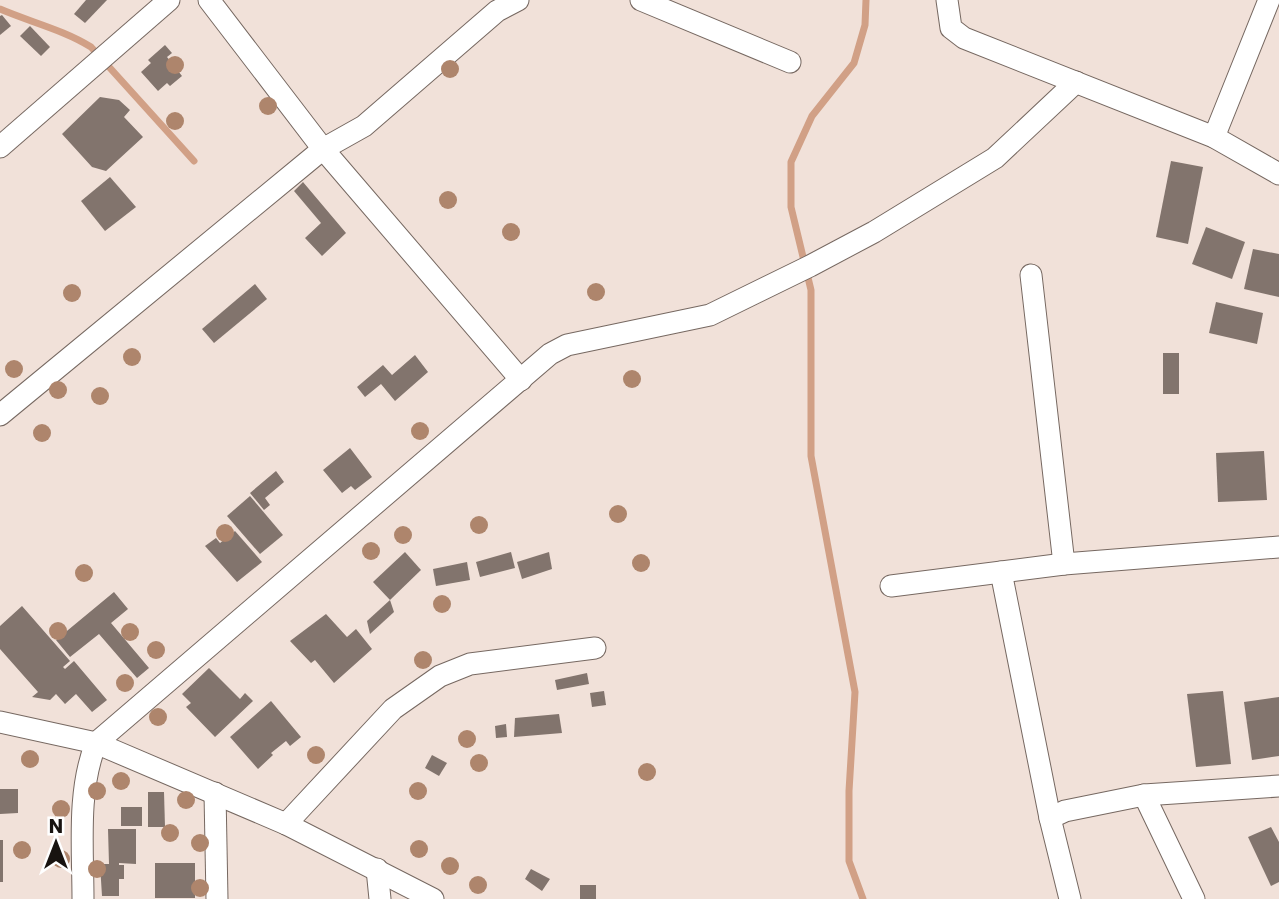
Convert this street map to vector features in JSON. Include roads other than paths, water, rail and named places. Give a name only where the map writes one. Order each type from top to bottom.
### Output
[{"type":"street","points":[[0,147],[169,0]]},
{"type":"street","points":[[209,0],[323,149],[521,380]]},
{"type":"street","points":[[0,415],[323,149],[364,126],[497,11],[518,0]]},
{"type":"street","points":[[641,0],[790,62]]},
{"type":"street","points":[[947,0],[951,28],[964,38],[1214,136],[1279,174]]},
{"type":"street","points":[[1214,136],[1269,0]]},
{"type":"street","points":[[83,899],[84,790],[87,765],[96,743],[550,354],[566,345],[710,315],[743,301],[874,232],[995,158],[1076,82]]},
{"type":"street","points":[[1031,275],[1064,564]]},
{"type":"street","points":[[891,586],[1064,564],[1279,547]]},
{"type":"street","points":[[1000,572],[1050,818],[1070,899]]},
{"type":"street","points":[[286,824],[393,709],[440,676],[470,664],[595,648]]},
{"type":"street","points":[[0,722],[96,743],[286,824],[433,899]]},
{"type":"street","points":[[1050,818],[1065,811],[1144,794],[1279,786]]},
{"type":"street","points":[[215,793],[217,899]]},
{"type":"street","points":[[1144,794],[1194,899]]},
{"type":"street","points":[[377,869],[380,899]]},
{"type":"waterway","points":[[863,899],[849,861],[849,791],[855,692],[811,456],[811,290],[791,207],[791,162],[812,116],[854,63],[865,25],[866,0]]},
{"type":"waterway","points":[[0,9],[91,47],[194,161]]}]
